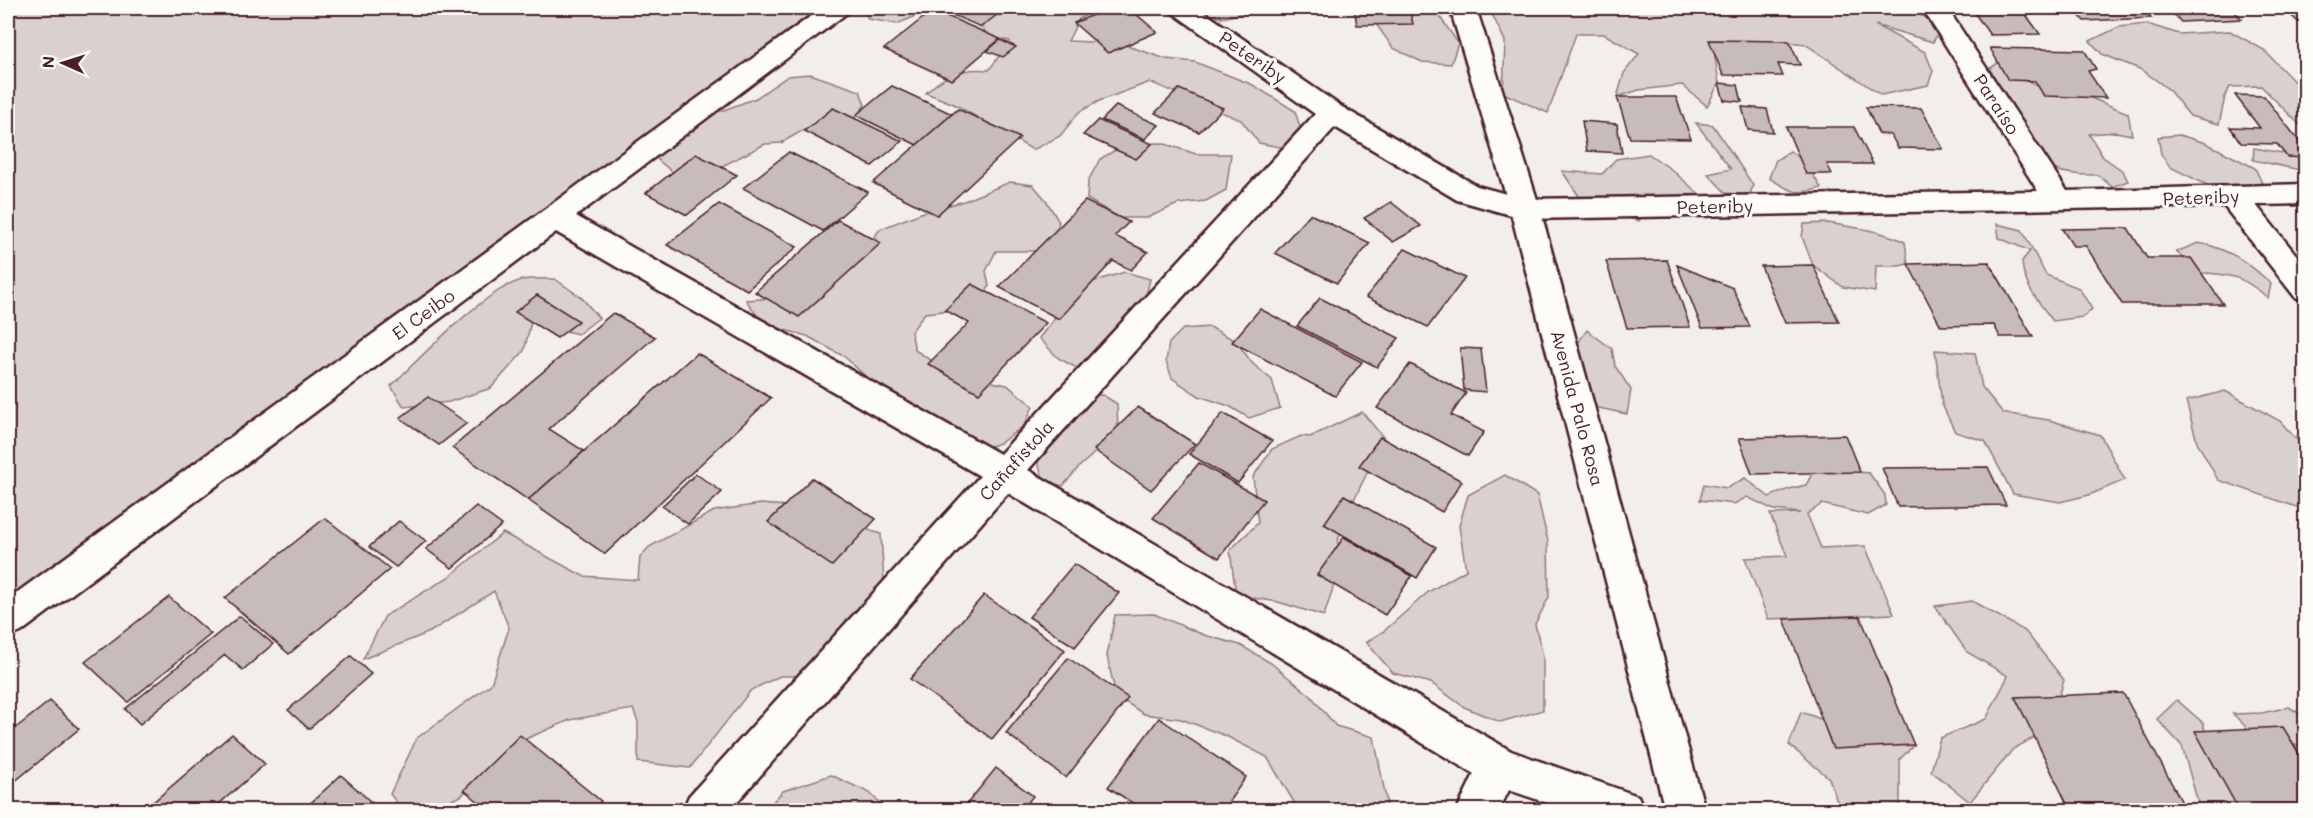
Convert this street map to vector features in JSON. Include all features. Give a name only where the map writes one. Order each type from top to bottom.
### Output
[{"type":"street","name":"El Ceibo","points":[[8,620],[838,8]]},
{"type":"street","name":"Peteriby","points":[[1182,8],[1332,113],[1467,193],[1525,209],[2059,201],[2306,194]]},
{"type":"street","name":"Avenida Palo Rosa","points":[[1463,8],[1525,209],[1684,810]]},
{"type":"street","name":"Paraíso","points":[[1935,8],[2059,201]]},
{"type":"street","name":"Cañafistola","points":[[703,810],[1004,472],[1332,113]]},
{"type":"street","points":[[2232,196],[2306,289]]},
{"type":"street","points":[[555,218],[1004,472],[1500,767],[1624,810]]},
{"type":"street","points":[[1477,810],[1500,767]]},
{"type":"shaded area","points":[[8,8],[838,8],[699,111],[721,111],[756,98],[788,76],[810,74],[860,91],[865,105],[851,122],[807,128],[781,143],[765,144],[699,178],[676,175],[658,160],[653,146],[8,620]]},
{"type":"shaded area","points":[[863,8],[932,8],[897,24],[868,19]]},
{"type":"shaded area","points":[[987,8],[1095,8],[1079,19],[1068,41],[1119,43],[1166,59],[1195,62],[1253,85],[1295,111],[1305,143],[1295,150],[1259,143],[1241,120],[1150,82],[1099,101],[1079,112],[1060,136],[1033,150],[954,104],[926,93],[940,81],[955,73],[989,70],[1010,41],[989,37],[980,25]]},
{"type":"shaded area","points":[[1186,8],[1252,8],[1249,12],[1222,18],[1190,12]]},
{"type":"shaded area","points":[[1346,8],[1438,8],[1440,17],[1458,43],[1451,64],[1422,62],[1393,48],[1374,21]]},
{"type":"shaded area","points":[[1489,8],[1914,8],[1922,16],[1944,23],[1933,42],[1875,25],[1925,52],[1933,71],[1928,85],[1881,95],[1805,44],[1779,41],[1714,51],[1719,83],[1707,106],[1682,85],[1639,90],[1617,97],[1624,73],[1639,54],[1604,34],[1576,34],[1548,113],[1503,93],[1505,41]]},
{"type":"shaded area","points":[[2147,24],[2179,34],[2230,31],[2264,50],[2305,93],[2305,130],[2261,86],[2230,87],[2225,97],[2219,124],[2190,116],[2168,89],[2142,70],[2102,54],[2090,41],[2119,27]]},
{"type":"shaded area","points":[[2002,60],[2016,74],[2048,92],[2091,98],[2128,113],[2132,135],[2116,132],[2089,134],[2103,157],[2123,171],[2128,181],[2112,187],[2098,175],[2061,172],[2044,163],[2014,141],[2023,123],[1989,69]]},
{"type":"shaded area","points":[[1696,123],[1713,125],[1753,185],[1750,195],[1726,193],[1708,174],[1731,169]]},
{"type":"shaded area","points":[[2179,135],[2206,143],[2255,168],[2262,183],[2254,189],[2209,186],[2170,167],[2161,154],[2158,137]]},
{"type":"shaded area","points":[[1162,143],[1196,154],[1231,154],[1226,190],[1206,201],[1178,204],[1147,218],[1120,218],[1087,199],[1088,181],[1100,159],[1126,144]]},
{"type":"shaded area","points":[[2254,148],[2305,157],[2305,171],[2253,160]]},
{"type":"shaded area","points":[[1790,151],[1806,163],[1821,188],[1799,192],[1769,178],[1776,160]]},
{"type":"shaded area","points":[[1649,154],[1672,170],[1699,194],[1686,207],[1652,198],[1639,221],[1587,208],[1562,171],[1602,174],[1616,159]]},
{"type":"shaded area","points":[[1010,182],[1033,185],[1046,200],[1059,222],[1052,245],[1035,251],[996,251],[986,271],[989,286],[982,302],[962,309],[925,313],[911,332],[915,350],[940,366],[972,378],[1007,385],[1033,406],[1025,425],[1000,443],[977,450],[879,416],[864,375],[845,357],[807,336],[763,324],[746,300],[774,298],[855,263],[880,229],[921,213],[964,201]]},
{"type":"shaded area","points":[[1828,223],[1877,232],[1905,242],[1908,264],[1876,266],[1875,292],[1843,287],[1813,265],[1802,237],[1804,224]]},
{"type":"shaded area","points":[[1997,224],[2022,230],[2046,275],[2079,288],[2092,309],[2083,317],[2053,321],[2025,278],[2022,261],[2030,251],[1999,238]]},
{"type":"shaded area","points":[[2198,243],[2219,248],[2256,270],[2271,284],[2268,298],[2238,278],[2202,273],[2176,252]]},
{"type":"shaded area","points":[[1125,272],[1150,279],[1137,335],[1088,374],[1058,358],[1039,338],[1054,319],[1062,301],[1085,284]]},
{"type":"shaded area","points":[[555,279],[582,298],[599,318],[578,334],[558,329],[533,314],[524,351],[491,388],[449,402],[404,407],[391,386],[453,326],[507,286],[522,280]]},
{"type":"shaded area","points":[[1210,327],[1236,341],[1252,363],[1272,380],[1280,408],[1249,418],[1229,406],[1199,396],[1172,378],[1166,361],[1169,343],[1183,329]]},
{"type":"shaded area","points":[[1587,330],[1612,349],[1615,366],[1631,390],[1627,414],[1589,406],[1588,382],[1575,347]]},
{"type":"shaded area","points":[[1935,350],[1975,353],[1982,387],[2003,413],[2049,420],[2100,435],[2125,480],[2089,495],[2060,502],[2013,494],[1985,441],[1955,432],[1942,404]]},
{"type":"shaded area","points":[[2225,391],[2280,421],[2305,449],[2305,510],[2218,480],[2197,442],[2186,401]]},
{"type":"shaded area","points":[[1103,395],[1117,404],[1118,432],[1079,467],[1063,486],[1044,481],[1034,452],[1084,396]]},
{"type":"shaded area","points":[[1362,412],[1384,438],[1350,508],[1338,540],[1338,572],[1324,616],[1278,602],[1236,595],[1230,550],[1258,523],[1253,477],[1272,449],[1301,436],[1310,437]]},
{"type":"shaded area","points":[[1815,468],[1869,473],[1885,495],[1886,505],[1868,515],[1822,504],[1807,514],[1821,548],[1865,546],[1894,614],[1768,619],[1745,558],[1787,556],[1770,514],[1800,513],[1774,510],[1747,497],[1734,504],[1700,500],[1704,484],[1727,488],[1745,478],[1769,497],[1806,485]]},
{"type":"shaded area","points":[[1505,475],[1537,495],[1548,541],[1549,597],[1535,624],[1543,656],[1543,710],[1500,722],[1464,707],[1431,683],[1393,673],[1366,642],[1384,631],[1428,592],[1466,570],[1459,526],[1468,495]]},
{"type":"shaded area","points":[[761,504],[799,507],[881,534],[885,601],[829,676],[780,676],[751,690],[690,768],[638,762],[638,722],[633,709],[570,720],[509,746],[461,796],[427,810],[402,810],[390,794],[417,738],[491,684],[509,628],[494,591],[430,632],[363,659],[385,616],[450,576],[503,533],[583,576],[638,580],[640,557],[649,547],[714,511]]},
{"type":"shaded area","points":[[1972,601],[2025,631],[2064,680],[2050,729],[2013,749],[1970,802],[1931,771],[1940,738],[1986,719],[2008,676],[1967,652],[1935,606]]},
{"type":"shaded area","points":[[1154,614],[1204,635],[1240,645],[1271,663],[1311,696],[1336,726],[1374,737],[1387,804],[1385,810],[1293,810],[1294,802],[1267,757],[1226,736],[1181,719],[1144,714],[1116,696],[1107,656],[1115,615]]},
{"type":"shaded area","points":[[2177,700],[2203,723],[2209,746],[2248,810],[2200,810],[2182,746],[2157,719]]},
{"type":"shaded area","points":[[2289,707],[2305,717],[2305,745],[2259,740],[2233,714],[2262,713]]},
{"type":"shaded area","points":[[1801,712],[1875,738],[1914,745],[1900,759],[1900,810],[1840,810],[1829,778],[1789,745]]},
{"type":"shaded area","points":[[831,775],[870,793],[886,810],[765,810],[783,791]]},
{"type":"building","points":[[948,8],[1006,8],[981,27],[943,11]]},
{"type":"building","points":[[1109,8],[1129,8],[1157,32],[1108,53],[1074,23]]},
{"type":"building","points":[[1354,8],[1409,8],[1413,24],[1357,25]]},
{"type":"building","points":[[1971,8],[2021,8],[2040,34],[1990,35]]},
{"type":"building","points":[[2073,8],[2141,8],[2151,18],[2084,21]]},
{"type":"building","points":[[2168,8],[2231,8],[2242,19],[2181,22]]},
{"type":"building","points":[[2284,8],[2306,8],[2306,21],[2297,21]]},
{"type":"building","points":[[933,10],[1000,39],[952,80],[884,49]]},
{"type":"building","points":[[1000,40],[1016,47],[1003,57],[987,51]]},
{"type":"building","points":[[1709,40],[1789,41],[1800,65],[1778,64],[1783,76],[1723,75]]},
{"type":"building","points":[[1990,48],[2084,50],[2096,69],[2088,71],[2106,98],[2044,96],[2035,81],[2008,80]]},
{"type":"building","points":[[1719,83],[1738,85],[1742,102],[1724,100]]},
{"type":"building","points":[[892,86],[952,114],[917,145],[856,115]]},
{"type":"building","points":[[1179,89],[1223,108],[1199,132],[1155,113]]},
{"type":"building","points":[[2235,95],[2264,96],[2306,150],[2306,158],[2287,157],[2277,144],[2241,143],[2230,127],[2260,128]]},
{"type":"building","points":[[1617,97],[1676,97],[1691,139],[1630,138]]},
{"type":"building","points":[[1116,106],[1159,125],[1145,139],[1102,120]]},
{"type":"building","points":[[1742,107],[1767,109],[1773,132],[1748,130]]},
{"type":"building","points":[[1866,107],[1921,108],[1943,149],[1898,148],[1891,135],[1879,134]]},
{"type":"building","points":[[833,108],[902,141],[872,166],[804,131]]},
{"type":"building","points":[[958,109],[1020,138],[937,215],[873,183]]},
{"type":"building","points":[[1098,120],[1152,144],[1136,159],[1083,135]]},
{"type":"building","points":[[1582,121],[1617,124],[1622,153],[1587,151]]},
{"type":"building","points":[[1786,127],[1854,127],[1873,164],[1827,164],[1832,174],[1806,174]]},
{"type":"building","points":[[789,152],[868,192],[823,231],[743,188]]},
{"type":"building","points":[[696,154],[737,175],[687,215],[646,193]]},
{"type":"building","points":[[1085,201],[1129,222],[1115,236],[1148,252],[1131,270],[1113,261],[1059,319],[999,287]]},
{"type":"building","points":[[1391,202],[1421,226],[1393,242],[1364,218]]},
{"type":"building","points":[[719,204],[797,247],[747,290],[667,245]]},
{"type":"building","points":[[1310,214],[1370,243],[1337,283],[1275,253]]},
{"type":"building","points":[[838,220],[881,243],[799,317],[755,292]]},
{"type":"building","points":[[2128,228],[2147,258],[2191,258],[2223,304],[2122,304],[2086,246],[2073,246],[2062,229]]},
{"type":"building","points":[[1405,249],[1465,278],[1428,327],[1366,297]]},
{"type":"building","points":[[1667,260],[1690,327],[1627,328],[1606,261]]},
{"type":"building","points":[[1989,262],[2033,337],[2000,337],[1994,325],[1941,326],[1908,264]]},
{"type":"building","points":[[1677,265],[1733,288],[1750,327],[1702,328]]},
{"type":"building","points":[[1813,265],[1839,322],[1785,323],[1761,266]]},
{"type":"building","points":[[972,284],[1046,323],[979,393],[928,364],[969,323],[945,310]]},
{"type":"building","points":[[537,295],[579,321],[557,338],[515,312]]},
{"type":"building","points":[[1320,298],[1399,338],[1377,367],[1297,326]]},
{"type":"building","points":[[1260,309],[1362,362],[1335,396],[1232,342]]},
{"type":"building","points":[[613,313],[655,337],[549,429],[584,451],[528,500],[452,448]]},
{"type":"building","points":[[1460,348],[1481,349],[1486,392],[1464,390]]},
{"type":"building","points":[[697,353],[771,398],[605,554],[528,500]]},
{"type":"building","points":[[1410,364],[1466,393],[1451,415],[1484,432],[1468,456],[1377,408]]},
{"type":"building","points":[[428,397],[467,423],[439,445],[400,418]]},
{"type":"building","points":[[1138,407],[1195,444],[1151,490],[1094,450]]},
{"type":"building","points":[[1223,413],[1272,441],[1238,483],[1189,454]]},
{"type":"building","points":[[1845,435],[1860,472],[1752,474],[1739,438]]},
{"type":"building","points":[[1380,437],[1462,481],[1442,512],[1359,466]]},
{"type":"building","points":[[1199,463],[1264,500],[1219,558],[1153,518]]},
{"type":"building","points":[[1988,467],[2006,505],[1898,507],[1882,468]]},
{"type":"building","points":[[696,474],[722,492],[688,524],[662,506]]},
{"type":"building","points":[[812,478],[876,519],[832,566],[768,522]]},
{"type":"building","points":[[1344,495],[1436,547],[1417,578],[1324,524]]},
{"type":"building","points":[[476,506],[502,525],[452,568],[426,549]]},
{"type":"building","points":[[325,518],[390,569],[289,654],[225,598]]},
{"type":"building","points":[[399,521],[426,541],[396,567],[369,547]]},
{"type":"building","points":[[1344,537],[1412,576],[1385,615],[1317,575]]},
{"type":"building","points":[[1074,564],[1119,593],[1075,647],[1029,617]]},
{"type":"building","points":[[984,595],[1065,650],[992,739],[910,679]]},
{"type":"building","points":[[169,597],[211,634],[128,702],[85,662]]},
{"type":"building","points":[[240,616],[273,644],[243,670],[225,655],[140,724],[125,709]]},
{"type":"building","points":[[1860,616],[1914,745],[1833,749],[1784,619]]},
{"type":"building","points":[[351,656],[371,674],[309,729],[288,710]]},
{"type":"building","points":[[1068,658],[1128,698],[1066,778],[1006,733]]},
{"type":"building","points":[[2123,693],[2186,810],[2070,810],[2015,697]]},
{"type":"building","points":[[50,701],[79,729],[14,782],[8,776],[8,734]]},
{"type":"building","points":[[1159,718],[1246,777],[1223,810],[1143,810],[1108,787]]},
{"type":"building","points":[[2283,727],[2306,765],[2306,810],[2239,810],[2195,731]]},
{"type":"building","points":[[232,734],[265,764],[212,810],[144,810]]},
{"type":"building","points":[[520,735],[601,801],[593,810],[489,810],[464,790]]},
{"type":"building","points":[[996,768],[1033,796],[1022,810],[962,810]]},
{"type":"building","points":[[341,775],[380,810],[303,810]]}]
